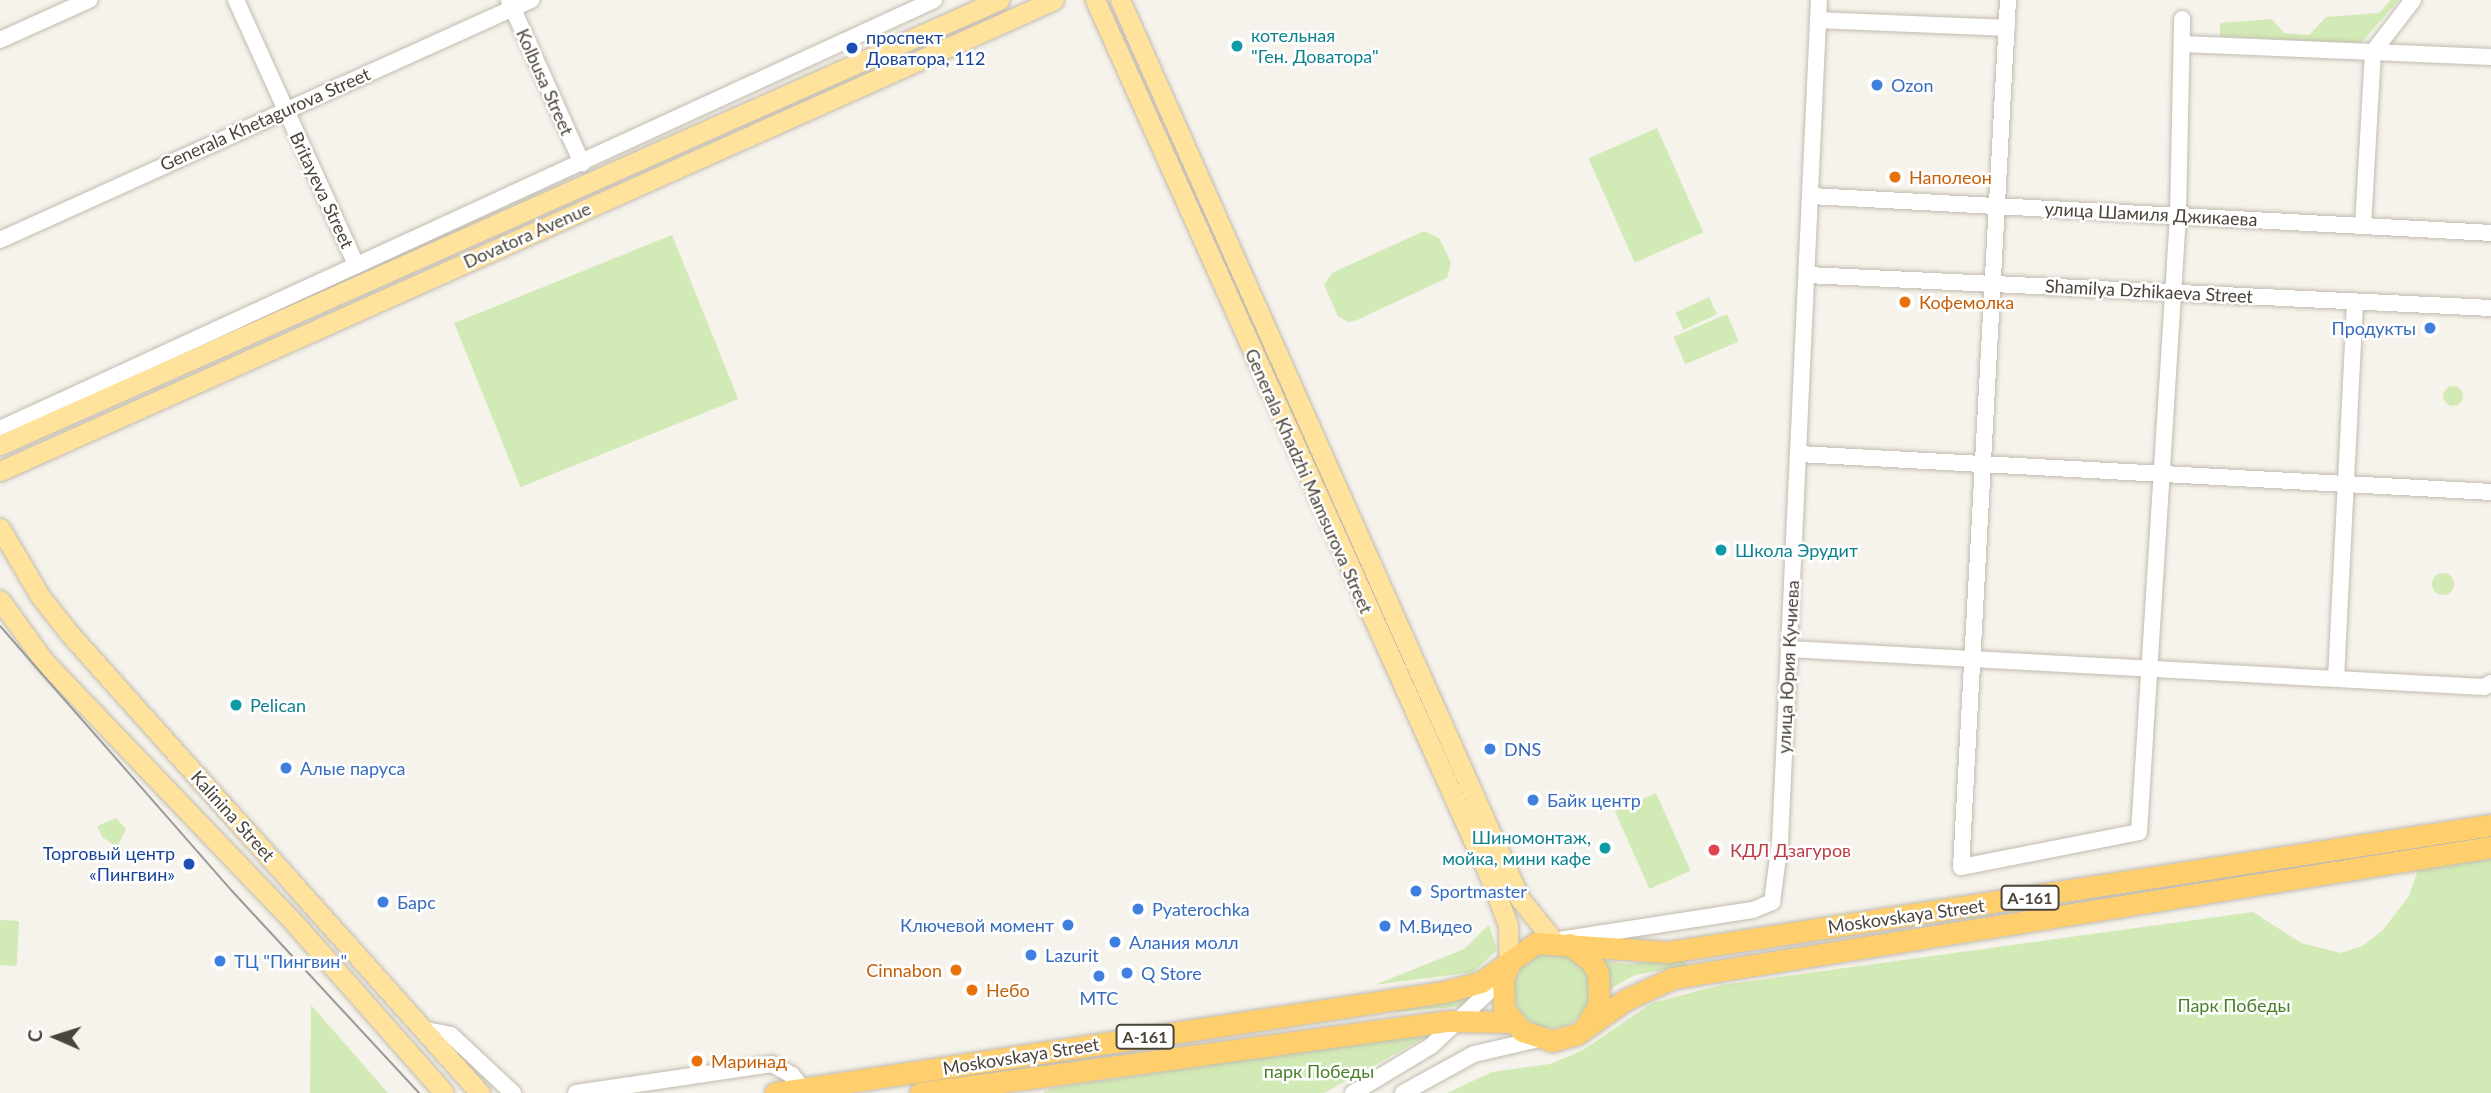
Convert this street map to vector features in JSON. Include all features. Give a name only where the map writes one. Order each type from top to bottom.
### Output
[{"type":"highway","name":"Moskovskaya Street","points":[[775,1093],[1444,992],[1481,982],[1506,971],[1521,951],[1561,942],[1668,952],[2491,825]]},
{"type":"highway","name":"Moskovskaya Street","points":[[1539,1039],[1565,1039],[1653,984],[1673,978],[2491,847]]},
{"type":"highway","points":[[1561,942],[1581,951],[1598,973],[1599,1004],[1588,1024]]},
{"type":"highway","points":[[1506,971],[1504,1009],[1512,1022],[1539,1039]]},
{"type":"highway","name":"Moskovskaya Street","points":[[920,1093],[1081,1068],[1461,1021],[1512,1022]]},
{"type":"main road","name":"Dovatora Avenue","points":[[0,444],[999,0]]},
{"type":"main road","name":"Dovatora Avenue","points":[[0,471],[1054,0]]},
{"type":"main road","name":"Generala Khadzhi Mamsurova Street","points":[[1095,0],[1492,882],[1508,925],[1506,971]]},
{"type":"main road","name":"Generala Khadzhi Mamsurova Street","points":[[1120,0],[1520,899],[1561,942]]},
{"type":"main road","points":[[1187,206],[1208,196]]},
{"type":"main road","name":"Kalinina Street","points":[[0,528],[40,596],[69,633],[480,1093]]},
{"type":"main road","name":"Kalinina Street","points":[[0,600],[44,662],[297,926],[444,1093]]},
{"type":"street","points":[[0,40],[89,0]]},
{"type":"street","name":"Britayeva Street","points":[[236,0],[356,265]]},
{"type":"street","name":"Generala Khetagurova Street","points":[[0,240],[511,4],[531,0]]},
{"type":"street","points":[[0,429],[934,0]]},
{"type":"street","name":"улица Юрия Кучиева","points":[[1561,942],[1752,910],[1772,902],[1789,649],[1819,0]]},
{"type":"street","points":[[2008,0],[1986,463],[1961,866],[2139,832],[2152,668],[2174,292],[2182,19]]},
{"type":"street","points":[[2363,224],[2373,52],[2375,44],[2413,0]]},
{"type":"street","name":"Kolbusa Street","points":[[511,4],[582,163]]},
{"type":"street","points":[[1818,20],[2007,28]]},
{"type":"street","points":[[2182,44],[2491,57]]},
{"type":"street","name":"улица Шамиля Джикаева","points":[[1811,196],[2491,233]]},
{"type":"street","name":"Shamilya Dzhikaeva Street","points":[[1807,275],[2491,308]]},
{"type":"street","points":[[2336,678],[2355,303]]},
{"type":"street","points":[[1799,454],[2491,492]]},
{"type":"street","points":[[1789,649],[2484,687],[2491,683]]},
{"type":"street","points":[[1353,1093],[1431,1046],[1461,1021],[1506,971]]},
{"type":"street","points":[[426,1030],[451,1035],[513,1093]]},
{"type":"street","points":[[1403,1093],[1474,1054],[1539,1039]]},
{"type":"street","points":[[576,1093],[772,1064],[792,1075],[803,1089]]},
{"type":"street","points":[[466,1076],[488,1072]]},
{"type":"green space","points":[[2391,0],[2399,0],[2360,44],[2220,36],[2220,23],[2272,19],[2284,33],[2309,35],[2326,17],[2379,13]]},
{"type":"green space","points":[[1657,128],[1703,232],[1635,263],[1588,159]]},
{"type":"green space","points":[[1424,231],[1439,238],[1444,248],[1451,263],[1447,278],[1357,320],[1348,322],[1338,316],[1324,285],[1332,273]]},
{"type":"green space","points":[[672,235],[738,399],[520,487],[454,323]]},
{"type":"green space","points":[[1709,297],[1717,314],[1683,330],[1675,313]]},
{"type":"green space","points":[[1727,314],[1739,342],[1685,364],[1674,337]]},
{"type":"green space","points":[[2449,386],[2457,386],[2463,396],[2457,406],[2449,406],[2443,400],[2443,392]]},
{"type":"green space","points":[[2439,573],[2447,573],[2454,580],[2454,588],[2447,595],[2439,595],[2432,588],[2432,580]]},
{"type":"green space","points":[[1656,793],[1691,871],[1649,889],[1615,811]]},
{"type":"green space","points":[[116,818],[126,829],[117,847],[102,837],[97,826]]},
{"type":"green space","name":"Парк Победы","points":[[2491,859],[2491,1093],[1447,1093],[1492,1072],[1550,1064],[1583,1050],[1652,1003],[1721,985],[2253,912],[2301,943],[2341,953],[2362,946],[2382,931],[2409,896],[2418,870]]},
{"type":"green space","points":[[0,920],[19,921],[17,966],[0,965]]},
{"type":"green space","points":[[1489,925],[1497,950],[1473,972],[1374,985],[1464,949]]},
{"type":"green space","points":[[1552,952],[1567,955],[1579,963],[1587,975],[1590,990],[1587,1005],[1579,1017],[1567,1025],[1552,1028],[1537,1025],[1525,1017],[1517,1005],[1514,990],[1517,975],[1525,963],[1537,955]]},
{"type":"green space","points":[[1686,958],[1686,966],[1635,975],[1605,992],[1600,960],[1626,964]]},
{"type":"green space","points":[[1479,989],[1466,1006],[1397,1012],[1397,1008]]},
{"type":"green space","points":[[311,1005],[388,1093],[310,1093]]},
{"type":"green space","name":"парк Победы","points":[[1435,1032],[1324,1093],[1043,1093],[1051,1088]]},
{"type":"tram line","points":[[0,626],[232,891],[419,1093]]},
{"type":"place","name":"котельная \"Ген. Доватора\"","points":[[1237,46]]},
{"type":"place","name":"проспект Доватора, 112","points":[[852,48]]},
{"type":"place","name":"Ozon","points":[[1877,85]]},
{"type":"place","name":"Наполеон","points":[[1895,177]]},
{"type":"place","name":"Кофемолка","points":[[1905,302]]},
{"type":"place","name":"Продукты","points":[[2430,328]]},
{"type":"place","name":"Школа Эрудит","points":[[1721,550]]},
{"type":"place","name":"Pelican","points":[[236,705]]},
{"type":"place","name":"DNS","points":[[1490,749]]},
{"type":"place","name":"Алые паруса","points":[[286,768]]},
{"type":"place","name":"Байк центр","points":[[1533,800]]},
{"type":"place","name":"Шиномонтаж, мойка, мини кафе","points":[[1605,848]]},
{"type":"place","name":"КДЛ Дзагуров","points":[[1714,850]]},
{"type":"place","name":"Торговый центр «Пингвин»","points":[[189,864]]},
{"type":"place","name":"Sportmaster","points":[[1416,891]]},
{"type":"place","name":"Барс","points":[[383,902]]},
{"type":"place","name":"Pyaterochka","points":[[1138,909]]},
{"type":"place","name":"Ключевой момент","points":[[1068,925]]},
{"type":"place","name":"М.Видео","points":[[1385,926]]},
{"type":"place","name":"Алания молл","points":[[1115,942]]},
{"type":"place","name":"Lazurit","points":[[1031,955]]},
{"type":"place","name":"ТЦ \"Пингвин\"","points":[[220,961]]},
{"type":"place","name":"Cinnabon","points":[[956,970]]},
{"type":"place","name":"Q Store","points":[[1127,973]]},
{"type":"place","name":"МТС","points":[[1099,976]]},
{"type":"place","name":"Небо","points":[[972,990]]},
{"type":"place","name":"Маринад","points":[[697,1061]]}]
